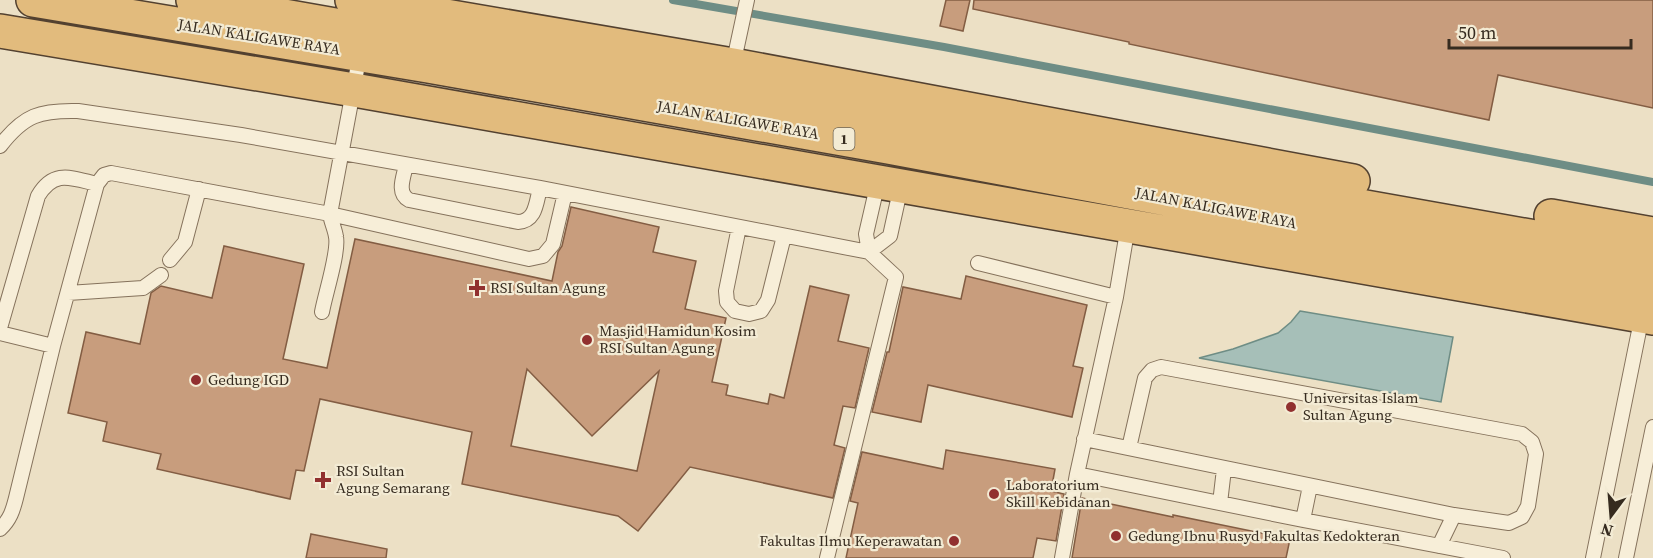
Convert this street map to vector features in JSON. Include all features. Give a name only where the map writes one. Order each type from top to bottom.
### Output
[{"type":"highway","name":"JALAN KALIGAWE RAYA","points":[[33,0],[360,54],[891,135]]},
{"type":"highway","name":"JALAN KALIGAWE RAYA","points":[[193,0],[1650,280]]},
{"type":"highway","points":[[352,0],[735,57],[1347,180],[1650,280]]},
{"type":"highway","points":[[0,31],[354,90],[1128,225],[1650,280]]},
{"type":"highway","points":[[887,184],[891,135]]},
{"type":"lane","points":[[735,57],[747,0]]},
{"type":"lane","points":[[322,312],[336,249],[336,237],[330,214],[360,54]]},
{"type":"lane","points":[[0,146],[12,130],[32,116],[54,110],[78,111],[241,135],[540,188],[869,252],[896,277],[827,558]]},
{"type":"lane","points":[[406,165],[401,192],[409,200],[518,222],[532,217],[540,188]]},
{"type":"lane","points":[[0,529],[7,523],[16,498],[53,346],[100,178],[111,173],[199,189],[330,214],[529,259],[543,256],[553,244],[565,193]]},
{"type":"lane","points":[[0,328],[38,196],[43,186],[52,179],[64,178],[97,184]]},
{"type":"lane","points":[[869,252],[890,236],[887,184]]},
{"type":"lane","points":[[869,252],[866,234],[887,184]]},
{"type":"lane","points":[[170,260],[185,242],[199,189]]},
{"type":"lane","points":[[1062,558],[1084,439],[1116,297],[1128,225]]},
{"type":"lane","points":[[739,227],[726,291],[727,302],[735,311],[749,314],[760,311],[768,300],[784,236]]},
{"type":"lane","points":[[978,263],[1116,297]]},
{"type":"lane","points":[[68,293],[143,288],[161,275]]},
{"type":"lane","points":[[1593,558],[1650,280]]},
{"type":"lane","points":[[0,333],[53,346]]},
{"type":"lane","points":[[1084,439],[1454,515],[1509,523],[1522,517],[1528,506],[1536,454],[1532,442],[1522,434],[1161,367],[1152,370],[1145,378],[1129,448]]},
{"type":"lane","points":[[1626,558],[1653,427]]},
{"type":"lane","points":[[1220,503],[1224,468]]},
{"type":"lane","points":[[1077,474],[1503,558]]},
{"type":"lane","points":[[1303,520],[1310,486]]},
{"type":"lane","points":[[1439,546],[1454,515]]},
{"type":"water","points":[[1300,311],[1453,337],[1441,402],[1199,358],[1278,333]]},
{"type":"building","points":[[946,0],[970,0],[963,31],[940,26]]},
{"type":"building","points":[[974,0],[1653,0],[1653,108],[1498,75],[1489,120],[973,9]]},
{"type":"building","points":[[571,207],[659,227],[653,252],[696,261],[685,309],[726,318],[712,382],[728,385],[726,395],[768,404],[770,394],[784,398],[810,286],[849,295],[838,341],[869,348],[855,408],[843,406],[834,445],[845,448],[833,498],[690,467],[638,531],[618,516],[462,484],[472,432],[320,399],[304,471],[296,470],[290,499],[157,469],[161,454],[103,441],[107,422],[68,413],[86,332],[140,344],[151,293],[161,286],[212,298],[224,246],[304,264],[283,359],[327,368],[355,239],[552,281],[558,252],[562,246]],"holes":[[[527,369],[592,436],[659,371],[637,471],[511,446]]]},
{"type":"building","points":[[966,276],[1087,305],[1073,366],[1083,368],[1072,417],[928,385],[921,422],[872,412],[887,352],[889,352],[903,287],[961,299]]},
{"type":"building","points":[[946,450],[1055,469],[1051,491],[1064,494],[1056,541],[1037,538],[1033,558],[846,558],[858,503],[850,501],[862,452],[943,469]]},
{"type":"building","points":[[1082,498],[1290,539],[1286,558],[1072,558]]},
{"type":"building","points":[[311,534],[387,549],[386,558],[306,558]]},
{"type":"waterway","points":[[673,0],[944,47],[1653,182]]},
{"type":"place","name":"RSI Sultan Agung","points":[[477,288]]},
{"type":"place","name":"Masjid Hamidun Kosim RSI Sultan Agung","points":[[587,340]]},
{"type":"place","name":"Gedung IGD","points":[[196,380]]},
{"type":"place","name":"Universitas Islam Sultan Agung","points":[[1291,407]]},
{"type":"place","name":"RSI Sultan Agung Semarang","points":[[323,480]]},
{"type":"place","name":"Laboratorium Skill Kebidanan","points":[[994,494]]},
{"type":"place","name":"Gedung Ibnu Rusyd Fakultas Kedokteran","points":[[1116,536]]},
{"type":"place","name":"Fakultas Ilmu Keperawatan","points":[[954,541]]}]
